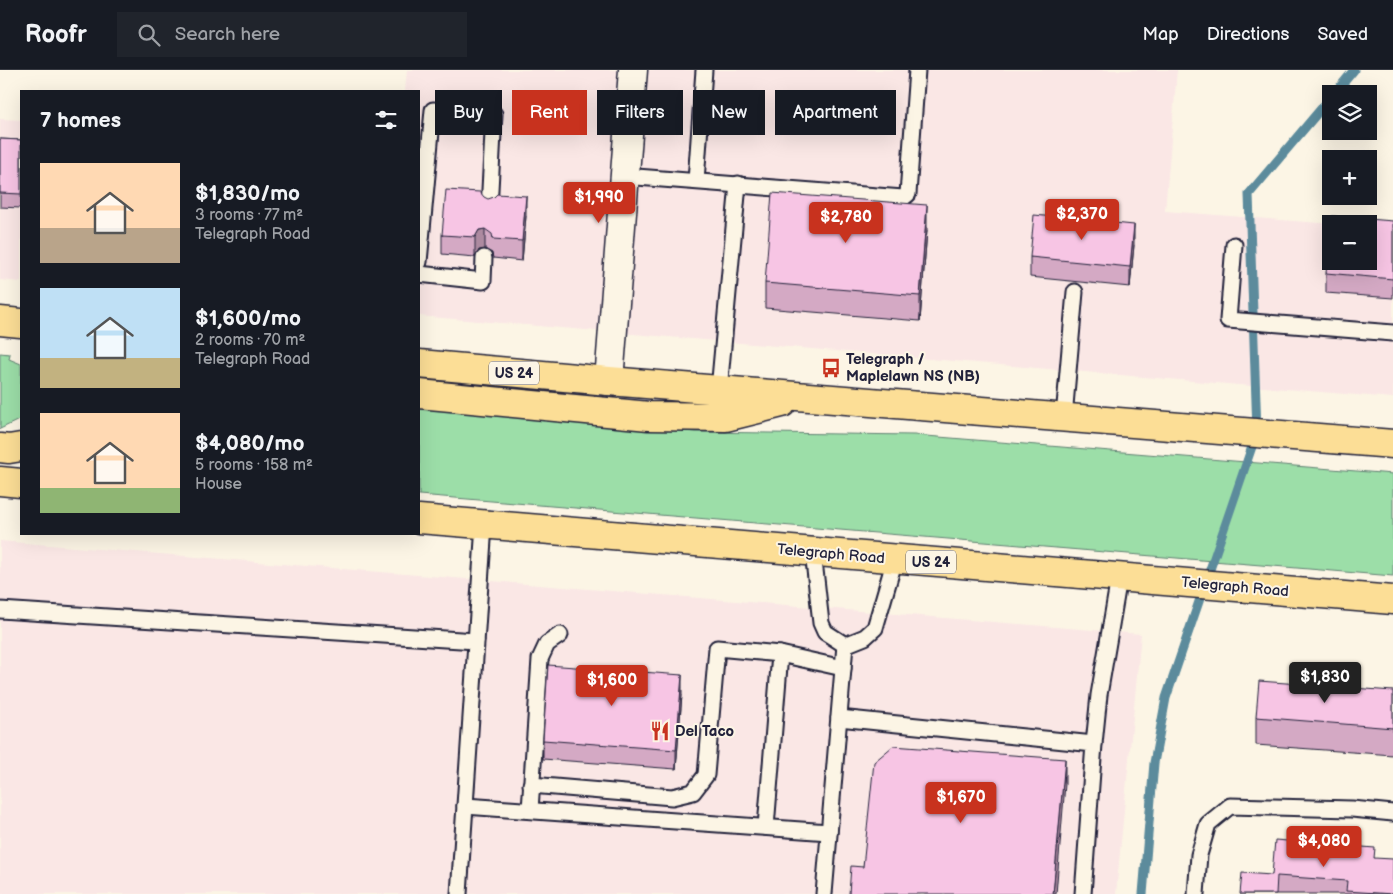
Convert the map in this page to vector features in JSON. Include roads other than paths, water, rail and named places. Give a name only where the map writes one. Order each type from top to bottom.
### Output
[{"type":"main road","points":[[0,321],[20,323]]},
{"type":"main road","name":"US 24","points":[[420,364],[1393,444]]},
{"type":"main road","points":[[420,394],[649,416],[716,417],[726,417],[805,397]]},
{"type":"main road","points":[[0,448],[10,449],[20,446]]},
{"type":"main road","points":[[0,481],[20,483]]},
{"type":"main road","name":"Telegraph Road","points":[[420,519],[1393,600]]},
{"type":"street","points":[[609,381],[632,70]]},
{"type":"lane","points":[[696,181],[704,70]]},
{"type":"lane","points":[[624,176],[903,198],[908,194],[917,70]]},
{"type":"lane","points":[[420,251],[433,110],[494,114],[489,209]]},
{"type":"lane","points":[[719,390],[738,184]]},
{"type":"lane","points":[[1234,244],[1228,320],[1393,333]]},
{"type":"lane","points":[[420,274],[483,281],[484,258]]},
{"type":"lane","points":[[1064,417],[1075,292]]},
{"type":"lane","points":[[458,894],[484,525]]},
{"type":"lane","points":[[813,552],[821,623],[825,632],[845,645]]},
{"type":"lane","points":[[845,645],[865,637],[875,628],[895,559]]},
{"type":"lane","points":[[1083,894],[1099,695],[1119,578]]},
{"type":"lane","points":[[0,610],[476,641]]},
{"type":"lane","points":[[530,810],[540,659],[547,644],[560,636]]},
{"type":"lane","points":[[824,894],[845,645]]},
{"type":"lane","points":[[531,785],[672,797],[693,792],[706,775],[717,648],[780,654],[843,668]]},
{"type":"lane","points":[[766,827],[780,654]]},
{"type":"lane","points":[[839,718],[1094,744]]},
{"type":"lane","points":[[465,806],[829,832]]},
{"type":"lane","points":[[1196,894],[1199,855],[1208,824],[1230,806],[1393,813]]},
{"type":"waterway","points":[[1342,85],[1354,70]]},
{"type":"waterway","points":[[1143,894],[1154,763],[1166,698],[1257,432],[1249,194],[1322,108]]},
{"type":"place","name":"Telegraph / Maplelawn NS (NB)","points":[[831,368]]},
{"type":"place","name":"Del Taco","points":[[660,731]]}]
